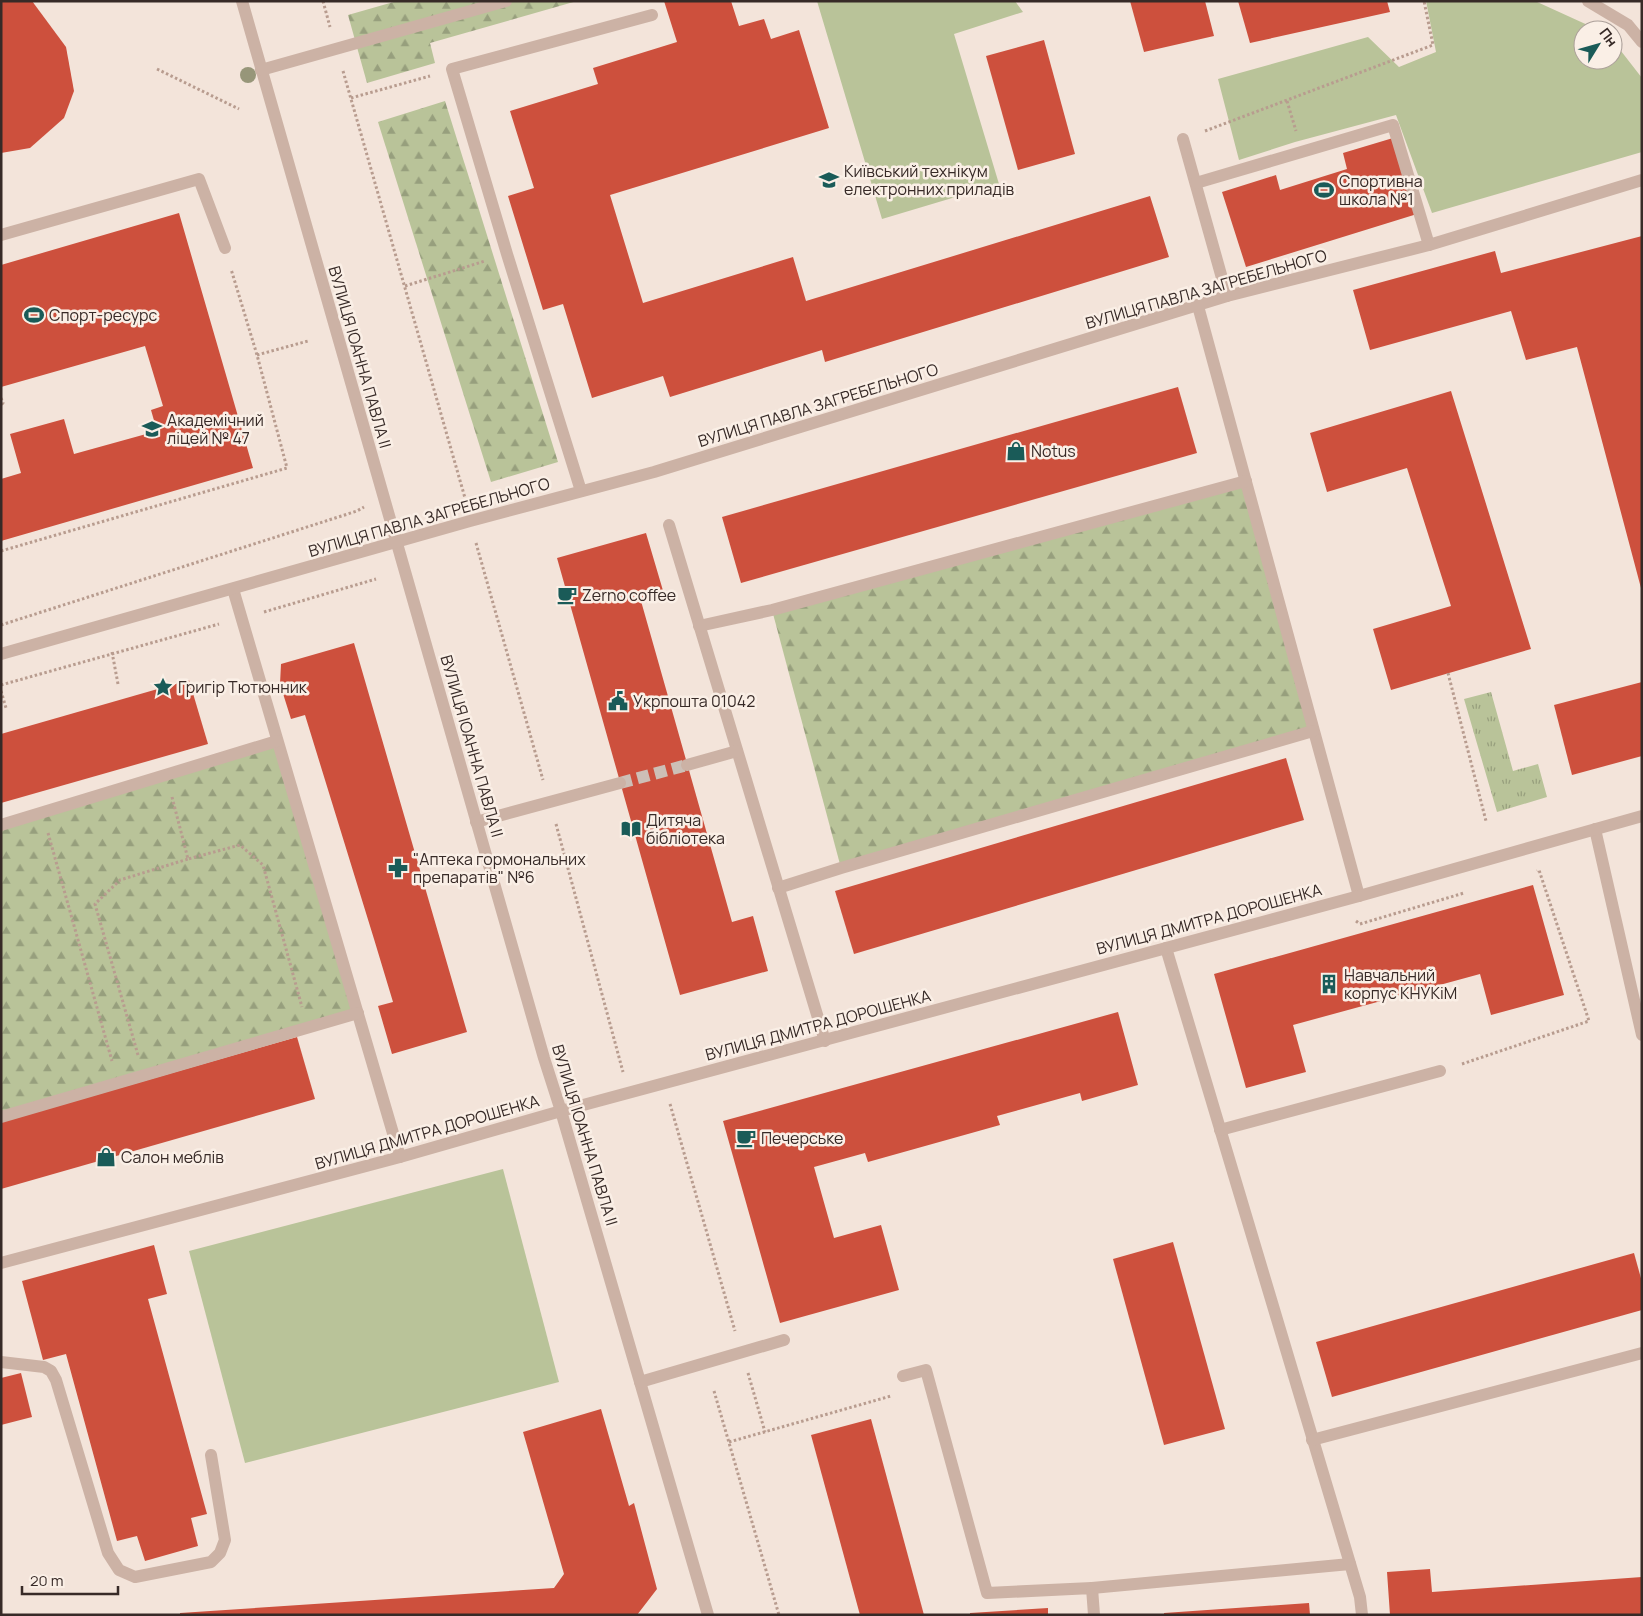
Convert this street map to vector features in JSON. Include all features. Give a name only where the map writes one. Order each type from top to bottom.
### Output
[{"type":"street","name":"ВУЛИЦЯ ІОАННА ПАВЛА II","points":[[242,1],[544,1058],[708,1615]]},
{"type":"street","points":[[261,70],[506,1]]},
{"type":"street","points":[[1588,1],[1628,25],[1642,42]]},
{"type":"street","points":[[581,491],[452,69],[652,15]]},
{"type":"street","points":[[1196,183],[1393,125],[1429,244]]},
{"type":"street","points":[[1183,139],[1227,296]]},
{"type":"street","points":[[1,236],[199,179],[225,248]]},
{"type":"street","name":"ВУЛИЦЯ ПАВЛА ЗАГРЕБЕЛЬНОГО","points":[[1,654],[470,521],[654,472],[1227,296],[1429,244],[1642,180]]},
{"type":"street","points":[[1198,306],[1358,896]]},
{"type":"street","points":[[699,626],[772,610],[1246,481]]},
{"type":"street","points":[[669,525],[824,1041]]},
{"type":"street","points":[[233,589],[400,1157]]},
{"type":"street","points":[[778,888],[1313,732]]},
{"type":"street","points":[[1,825],[277,740]]},
{"type":"street","points":[[687,764],[737,751]]},
{"type":"street","points":[[476,822],[620,782]]},
{"type":"street","name":"ВУЛИЦЯ ДМИТРА ДОРОШЕНКА","points":[[1,1263],[400,1157],[561,1111],[1358,896],[1642,816]]},
{"type":"street","points":[[1595,829],[1642,1035]]},
{"type":"street","points":[[1166,948],[1360,1597],[1362,1615]]},
{"type":"street","points":[[1,1117],[358,1014]]},
{"type":"street","points":[[1220,1130],[1440,1071]]},
{"type":"street","points":[[640,1382],[784,1340]]},
{"type":"street","points":[[1312,1440],[1642,1353]]},
{"type":"street","points":[[1,1362],[44,1367],[51,1372],[56,1380],[108,1553],[119,1570],[135,1577],[211,1562],[220,1554],[224,1540],[211,1455]]},
{"type":"street","points":[[903,1376],[926,1370],[987,1593],[1092,1588],[1350,1564]]},
{"type":"street","points":[[1092,1588],[1094,1615]]},
{"type":"path","points":[[1183,139],[1433,45],[1424,1]]},
{"type":"path","points":[[336,49],[470,521]]},
{"type":"path","points":[[157,69],[239,109]]},
{"type":"path","points":[[351,98],[452,69]]},
{"type":"path","points":[[1286,101],[1294,126]]},
{"type":"path","points":[[1,551],[287,468],[257,355],[225,248]]},
{"type":"path","points":[[404,286],[507,254]]},
{"type":"path","points":[[257,355],[308,341]]},
{"type":"path","points":[[1,398],[3,403],[1,405]]},
{"type":"path","points":[[1,625],[357,511],[384,496]]},
{"type":"path","points":[[1,685],[376,579]]},
{"type":"path","points":[[106,625],[118,684]]},
{"type":"path","points":[[1448,673],[1486,821]]},
{"type":"path","points":[[1,691],[6,708]]},
{"type":"path","points":[[166,775],[188,859]]},
{"type":"path","points":[[42,812],[118,1083]]},
{"type":"path","points":[[144,1076],[95,904],[120,880],[188,859],[240,845],[263,865],[308,1028]]},
{"type":"path","points":[[1440,1071],[1589,1022],[1539,870],[1530,873]]},
{"type":"path","points":[[1355,920],[1360,924],[1473,890]]},
{"type":"path","points":[[664,1084],[765,1432]]},
{"type":"path","points":[[714,1391],[779,1615]]},
{"type":"path","points":[[729,1442],[893,1395]]},
{"type":"green space","points":[[397,1],[577,1],[430,43],[435,63],[367,83],[348,15]]},
{"type":"green space","points":[[817,1],[1015,1],[1023,12],[954,34],[999,184],[882,219]]},
{"type":"green space","points":[[1426,1],[1535,1],[1577,20],[1573,20],[1573,70],[1623,70],[1623,54],[1642,78],[1642,152],[1432,213],[1396,115],[1295,142],[1239,160],[1218,79],[1368,37],[1399,67],[1436,52]]},
{"type":"green space","points":[[445,101],[558,462],[491,482],[378,122]]},
{"type":"green space","points":[[1246,481],[1313,731],[841,868],[772,610]]},
{"type":"green space","points":[[1491,692],[1513,771],[1538,764],[1547,797],[1497,812],[1464,699]]},
{"type":"green space","points":[[277,741],[358,1013],[1,1117],[1,827]]},
{"type":"green space","points":[[503,1169],[559,1382],[245,1463],[189,1251]]},
{"type":"building","points":[[1,1],[32,1],[66,47],[74,91],[64,118],[30,148],[1,153]]},
{"type":"building","points":[[664,1],[731,1],[739,26],[764,19],[771,39],[799,30],[829,128],[610,195],[643,303],[793,257],[806,301],[1150,196],[1169,257],[825,362],[822,350],[670,397],[663,376],[592,398],[563,304],[543,310],[508,196],[534,188],[510,111],[598,84],[593,68],[677,42]]},
{"type":"building","points":[[1130,1],[1205,1],[1214,36],[1144,52]]},
{"type":"building","points":[[1238,1],[1387,1],[1390,12],[1250,43]]},
{"type":"building","points":[[1044,40],[1075,154],[1018,170],[986,56]]},
{"type":"building","points":[[1393,138],[1417,214],[1246,267],[1222,192],[1276,175],[1280,190],[1347,169],[1343,153]]},
{"type":"building","points":[[179,213],[253,468],[1,541],[1,479],[21,473],[10,434],[64,419],[74,454],[157,431],[151,410],[163,406],[145,346],[1,387],[1,265]]},
{"type":"building","points":[[1642,236],[1641,588],[1577,347],[1526,360],[1511,311],[1370,350],[1353,290],[1495,251],[1501,273]]},
{"type":"building","points":[[1178,387],[1197,453],[741,583],[722,517]]},
{"type":"building","points":[[1451,391],[1531,649],[1391,690],[1373,629],[1451,606],[1407,468],[1327,492],[1310,433]]},
{"type":"building","points":[[646,533],[664,594],[641,601],[732,922],[753,916],[768,971],[680,995],[557,558]]},
{"type":"building","points":[[354,643],[467,1032],[392,1054],[378,1006],[393,1002],[374,939],[305,715],[291,719],[280,684],[281,664]]},
{"type":"building","points":[[189,680],[208,744],[1,803],[1,734]]},
{"type":"building","points":[[1642,682],[1642,756],[1572,775],[1554,705]]},
{"type":"building","points":[[1286,758],[1304,820],[854,954],[835,891]]},
{"type":"building","name":"Навчальний корпус КНУКіМ","points":[[1533,885],[1564,995],[1491,1015],[1480,974],[1293,1025],[1306,1072],[1246,1088],[1214,974]]},
{"type":"building","points":[[1118,1012],[1138,1085],[1082,1101],[1080,1093],[997,1116],[1000,1125],[868,1162],[865,1153],[814,1167],[834,1238],[881,1225],[899,1290],[780,1323],[723,1121]]},
{"type":"building","points":[[297,1037],[315,1099],[1,1189],[1,1122]]},
{"type":"building","points":[[1173,1242],[1225,1429],[1164,1445],[1113,1259]]},
{"type":"building","points":[[154,1245],[167,1294],[148,1299],[207,1514],[191,1518],[198,1546],[145,1561],[137,1536],[117,1541],[66,1354],[43,1360],[22,1281]]},
{"type":"building","points":[[1634,1253],[1642,1282],[1642,1310],[1332,1397],[1316,1342]]},
{"type":"building","points":[[21,1373],[32,1417],[1,1425],[1,1378]]},
{"type":"building","points":[[601,1409],[629,1506],[634,1503],[657,1589],[637,1615],[180,1615],[180,1613],[554,1588],[564,1574],[523,1432]]},
{"type":"building","points":[[871,1419],[924,1615],[860,1615],[811,1435]]},
{"type":"building","points":[[1430,1569],[1432,1592],[1642,1577],[1642,1615],[1390,1615],[1387,1572]]},
{"type":"building","points":[[1309,1603],[1310,1615],[1164,1615],[1164,1613]]},
{"type":"building","points":[[1048,1608],[1048,1615],[970,1615],[970,1613]]},
{"type":"tunnel","points":[[620,783],[687,765]]},
{"type":"place","name":"Київський технікум електронних приладів","points":[[829,180]]},
{"type":"place","name":"Спортивна школа №1","points":[[1324,190]]},
{"type":"place","name":"Спорт-ресурс","points":[[34,315]]},
{"type":"place","name":"Академічний ліцей № 47","points":[[152,429]]},
{"type":"place","name":"Notus","points":[[1016,451]]},
{"type":"place","name":"Zerno coffee","points":[[567,595]]},
{"type":"place","name":"Григір Тютюнник","points":[[163,687]]},
{"type":"place","name":"Укрпошта 01042","points":[[618,701]]},
{"type":"place","name":"Дитяча бібліотека","points":[[631,829]]},
{"type":"place","name":"\"Аптека гормональних препаратів\" №6","points":[[398,868]]},
{"type":"place","name":"Навчальний корпус КНУКіМ","points":[[1329,984]]},
{"type":"place","name":"Печерське","points":[[746,1138]]},
{"type":"place","name":"Салон меблів","points":[[106,1157]]}]
